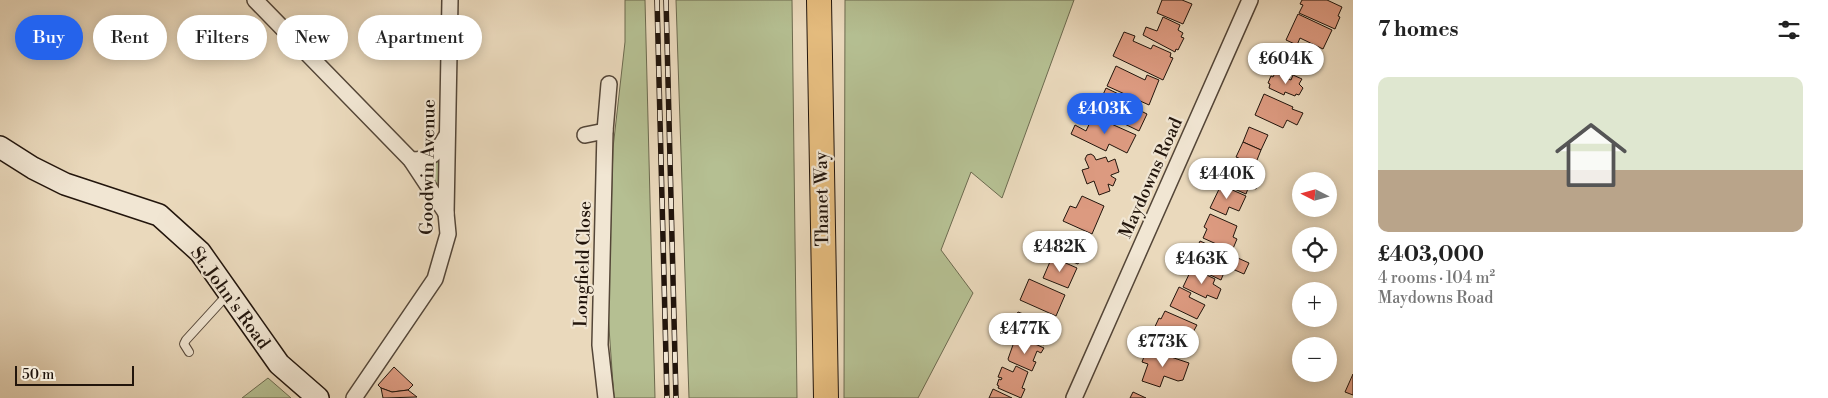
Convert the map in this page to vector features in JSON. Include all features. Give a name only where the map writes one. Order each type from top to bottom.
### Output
[{"type":"main road","name":"Thanet Way","points":[[819,0],[826,398]]},
{"type":"main road","name":"St. John's Road","points":[[0,147],[33,168],[65,184],[159,215],[200,252],[279,364],[318,398]]},
{"type":"street","points":[[255,0],[411,160],[446,213]]},
{"type":"street","name":"Goodwin Avenue","points":[[354,398],[435,279],[448,234],[446,213],[450,0]]},
{"type":"street","name":"Maydowns Road","points":[[1074,398],[1250,0]]},
{"type":"street","name":"Longfield Close","points":[[606,398],[600,345],[605,131],[609,84]]},
{"type":"street","points":[[584,135],[605,131]]},
{"type":"street","points":[[411,160],[425,159],[435,155],[448,134]]},
{"type":"lane","points":[[189,352],[184,344],[186,340],[229,292]]},
{"type":"green space","points":[[625,0],[645,0],[655,398],[614,398],[608,314],[613,148],[625,42]]},
{"type":"green space","points":[[676,0],[792,0],[797,398],[689,398]]},
{"type":"green space","points":[[845,0],[1074,0],[1002,198],[971,172],[941,250],[973,293],[918,398],[844,398]]},
{"type":"green space","points":[[447,134],[446,213],[411,160],[425,159]]},
{"type":"green space","points":[[268,378],[291,398],[242,398]]},
{"type":"building","points":[[1162,0],[1182,0],[1192,4],[1183,24],[1157,13]]},
{"type":"building","points":[[1302,0],[1327,0],[1342,7],[1335,29],[1299,13],[1303,5],[1300,4]]},
{"type":"building","points":[[1298,14],[1332,30],[1323,49],[1300,38],[1297,45],[1286,40]]},
{"type":"building","points":[[1163,17],[1180,25],[1178,30],[1183,33],[1181,37],[1184,38],[1175,52],[1143,35],[1146,27],[1157,31]]},
{"type":"building","points":[[1124,32],[1135,36],[1133,41],[1151,49],[1153,45],[1171,53],[1170,57],[1173,58],[1163,80],[1113,56]]},
{"type":"building","points":[[1289,46],[1320,60],[1316,70],[1313,68],[1310,73],[1300,68],[1299,71],[1281,63]]},
{"type":"building","points":[[1116,66],[1145,80],[1147,75],[1159,80],[1149,105],[1107,86]]},
{"type":"building","points":[[1275,73],[1291,80],[1293,75],[1302,79],[1299,84],[1303,88],[1299,95],[1296,94],[1295,96],[1285,92],[1284,95],[1269,88],[1270,84],[1268,83],[1271,76],[1273,77]]},
{"type":"building","points":[[1106,88],[1129,99],[1127,104],[1147,114],[1139,131],[1106,115],[1112,102],[1102,97]]},
{"type":"building","points":[[1264,94],[1303,113],[1297,125],[1287,120],[1283,128],[1255,115]]},
{"type":"building","points":[[1092,118],[1097,120],[1098,118],[1136,135],[1127,153],[1109,144],[1106,151],[1071,134],[1075,125],[1086,131]]},
{"type":"building","points":[[1249,127],[1268,135],[1261,150],[1243,142]]},
{"type":"building","points":[[1243,142],[1261,150],[1255,165],[1236,157]]},
{"type":"building","points":[[1091,154],[1096,160],[1106,157],[1108,162],[1115,159],[1119,172],[1111,175],[1116,179],[1113,186],[1108,184],[1110,191],[1099,195],[1094,181],[1087,184],[1082,170],[1089,168],[1085,159],[1087,155]]},
{"type":"building","points":[[1233,161],[1247,167],[1245,171],[1260,178],[1256,189],[1249,186],[1246,194],[1223,184]]},
{"type":"building","points":[[1221,185],[1246,196],[1239,211],[1229,207],[1226,215],[1210,208]]},
{"type":"building","points":[[1082,196],[1104,206],[1092,234],[1063,221],[1070,206],[1076,208]]},
{"type":"building","points":[[1210,214],[1237,226],[1233,237],[1237,239],[1232,251],[1203,238],[1207,229],[1204,227]]},
{"type":"building","points":[[1062,234],[1087,244],[1078,264],[1053,254]]},
{"type":"building","points":[[1200,241],[1249,263],[1244,274],[1221,264],[1219,268],[1225,270],[1221,280],[1189,265]]},
{"type":"building","points":[[1052,257],[1077,268],[1068,288],[1043,278]]},
{"type":"building","points":[[1192,268],[1215,279],[1213,284],[1221,289],[1217,299],[1207,295],[1206,298],[1183,287]]},
{"type":"building","points":[[1029,279],[1065,295],[1056,316],[1020,300]]},
{"type":"building","points":[[1179,287],[1191,293],[1189,297],[1205,305],[1197,319],[1170,306]]},
{"type":"building","points":[[1165,311],[1197,325],[1191,336],[1198,339],[1192,351],[1152,333],[1159,318],[1161,319]]},
{"type":"building","points":[[1018,312],[1037,319],[1040,314],[1052,319],[1045,335],[1048,337],[1044,345],[1019,334],[1023,327],[1012,322]]},
{"type":"building","points":[[1026,340],[1044,348],[1041,353],[1037,351],[1033,361],[1036,362],[1032,371],[1008,359],[1014,342],[1024,345]]},
{"type":"building","points":[[1147,349],[1189,363],[1183,380],[1178,381],[1164,376],[1160,387],[1142,381],[1148,364],[1142,362]]},
{"type":"building","points":[[1016,366],[1028,372],[1022,388],[1025,389],[1021,398],[998,388],[999,386],[997,385],[999,379],[1001,380],[1002,378],[998,377],[1002,367],[1013,372]]},
{"type":"building","points":[[394,367],[413,385],[408,390],[392,392],[378,385]]},
{"type":"building","points":[[1353,374],[1353,395],[1345,392]]},
{"type":"building","points":[[381,388],[392,392],[408,390],[417,397],[383,398]]},
{"type":"building","points":[[993,389],[1012,398],[989,398]]},
{"type":"building","points":[[1133,392],[1146,398],[1130,398]]},
{"type":"railway","points":[[657,0],[667,398]]},
{"type":"railway","points":[[666,0],[676,398]]}]
